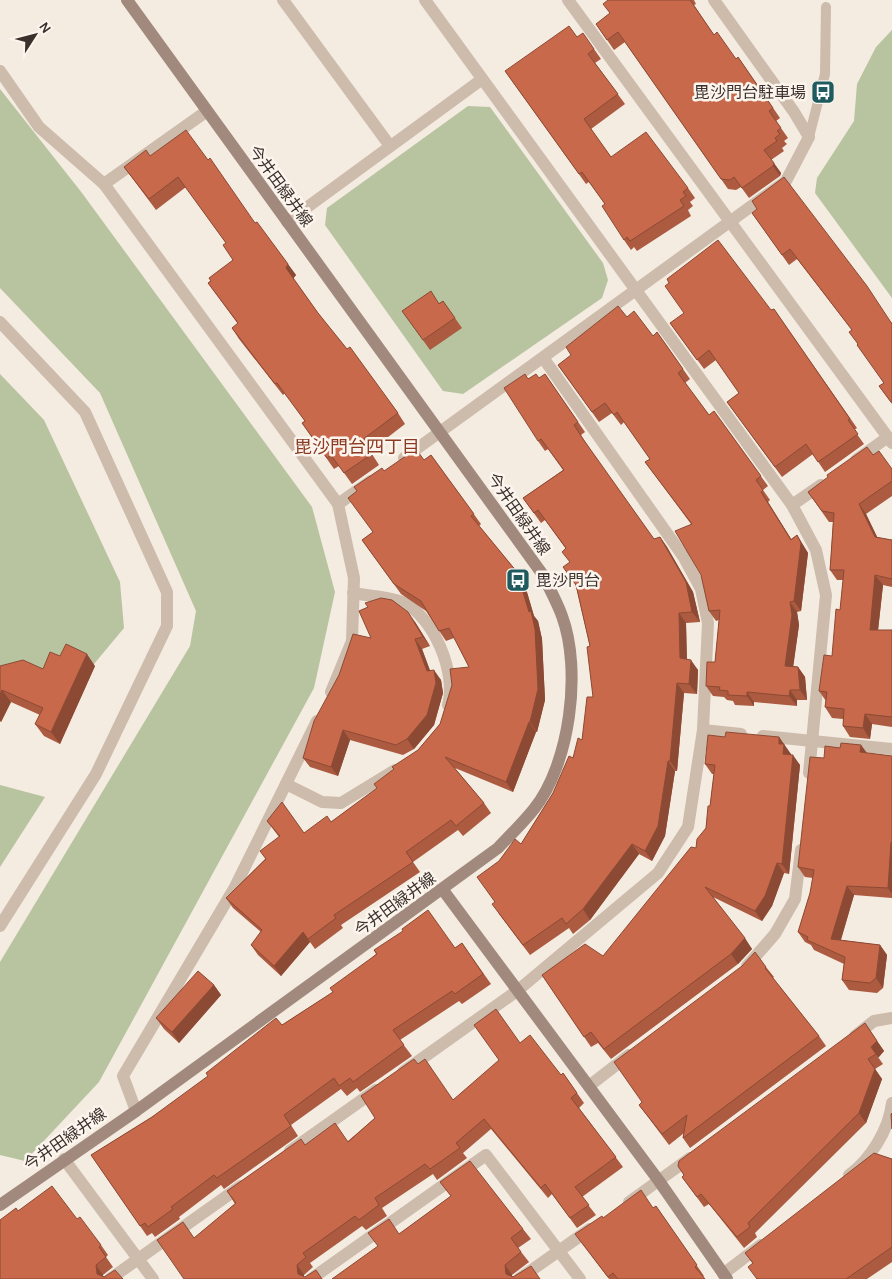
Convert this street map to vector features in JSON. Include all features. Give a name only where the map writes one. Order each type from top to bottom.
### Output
[{"type":"main road","name":"今井田緑井線","points":[[0,1205],[443,890],[498,848],[535,808],[557,766],[571,709],[571,653],[562,617],[543,575],[127,0]]},
{"type":"main road","points":[[443,890],[659,1181],[725,1276]]},
{"type":"street","points":[[284,0],[390,146]]},
{"type":"street","points":[[425,0],[634,291],[792,505],[816,550],[826,595],[807,790]]},
{"type":"street","points":[[568,0],[729,223],[890,440],[848,466]]},
{"type":"street","points":[[394,466],[544,359],[786,181],[809,137],[794,112],[714,0]]},
{"type":"street","points":[[0,71],[39,127],[104,184],[338,504],[354,578],[352,641],[337,681],[235,888],[123,1076],[136,1110]]},
{"type":"street","points":[[288,222],[481,80]]},
{"type":"street","points":[[104,184],[207,111]]},
{"type":"street","points":[[0,322],[84,412],[125,497],[166,592],[167,626],[96,774],[0,926]]},
{"type":"street","points":[[276,1161],[517,991],[658,873],[688,827],[703,730],[708,623],[701,589],[683,556],[544,359]]},
{"type":"street","points":[[338,504],[378,476]]},
{"type":"street","points":[[792,505],[832,477]]},
{"type":"street","points":[[353,593],[402,602],[421,616],[444,653],[451,693],[444,720]]},
{"type":"street","points":[[703,730],[892,749]]},
{"type":"street","points":[[286,784],[322,802],[341,803],[403,765]]},
{"type":"street","points":[[736,975],[775,934],[795,899],[802,840]]},
{"type":"street","points":[[842,1045],[874,1021],[892,1018]]},
{"type":"street","points":[[589,1086],[643,1045]]},
{"type":"street","points":[[837,1185],[852,1173],[878,1143],[890,1117],[892,1103]]},
{"type":"street","points":[[621,1207],[699,1152]]},
{"type":"street","points":[[311,1279],[486,1154],[580,1279]]},
{"type":"street","points":[[64,1159],[153,1279]]},
{"type":"street","points":[[110,1279],[251,1178]]},
{"type":"street","points":[[518,1279],[598,1223]]},
{"type":"street","points":[[725,1276],[769,1238]]},
{"type":"lane","points":[[809,137],[825,74],[826,7]]},
{"type":"green space","points":[[892,30],[892,298],[815,193],[817,178],[854,121],[857,84],[876,47]]},
{"type":"green space","points":[[0,89],[82,193],[312,507],[335,592],[314,688],[99,1082],[25,1161],[0,1155],[0,962],[190,646],[196,611],[100,393],[0,288]]},
{"type":"green space","points":[[468,106],[490,107],[603,263],[608,280],[602,298],[463,394],[443,391],[325,225],[327,208]]},
{"type":"green space","points":[[0,374],[44,420],[120,582],[124,628],[94,664],[0,691]]},
{"type":"green space","points":[[0,785],[45,797],[0,867]]},
{"type":"building","points":[[608,0],[690,0],[714,35],[717,32],[736,59],[738,57],[773,108],[769,111],[781,128],[777,131],[780,134],[775,138],[777,141],[764,150],[774,163],[773,166],[742,188],[734,177],[730,180],[721,179],[618,32],[607,40],[596,24],[610,13],[603,4]]},
{"type":"building","points":[[569,26],[577,37],[583,33],[594,49],[588,54],[618,94],[584,119],[611,157],[646,132],[688,188],[683,192],[686,196],[680,200],[684,206],[630,241],[627,237],[624,240],[602,206],[605,204],[582,172],[579,174],[505,71]]},
{"type":"building","points":[[186,130],[208,160],[210,158],[255,223],[257,222],[288,264],[286,268],[318,313],[347,349],[350,347],[398,413],[362,440],[372,454],[344,473],[331,455],[327,458],[302,423],[305,421],[232,328],[238,323],[208,283],[211,281],[209,278],[233,260],[223,245],[226,243],[178,177],[149,199],[124,167],[146,150],[150,156]]},
{"type":"building","points":[[784,177],[867,286],[892,324],[892,402],[879,386],[884,383],[849,332],[852,330],[790,249],[782,255],[752,213],[757,209],[752,201]]},
{"type":"building","points":[[718,240],[771,310],[774,309],[850,419],[848,420],[858,434],[818,462],[806,444],[775,467],[727,402],[739,393],[709,350],[697,360],[670,323],[684,313],[665,286],[669,283],[667,279]]},
{"type":"building","points":[[431,291],[439,304],[443,301],[455,318],[423,340],[402,311]]},
{"type":"building","points":[[618,306],[627,317],[634,311],[653,336],[657,332],[683,369],[678,373],[709,415],[714,411],[761,476],[756,480],[763,490],[761,492],[791,540],[797,535],[801,543],[794,601],[790,602],[792,615],[785,666],[798,667],[800,690],[790,690],[789,696],[747,692],[747,696],[728,695],[728,691],[719,690],[720,687],[706,686],[707,662],[715,662],[720,610],[709,611],[701,575],[675,531],[692,524],[645,462],[650,459],[617,412],[614,415],[605,403],[592,412],[558,365],[571,355],[566,347]]},
{"type":"building","points":[[525,374],[528,379],[536,374],[539,378],[545,374],[578,422],[574,425],[583,439],[654,539],[660,537],[686,582],[692,612],[679,613],[680,658],[691,660],[689,684],[677,683],[670,761],[668,761],[658,826],[645,851],[632,844],[583,909],[566,924],[562,918],[523,945],[492,904],[495,902],[477,877],[499,861],[515,839],[521,844],[553,793],[569,756],[573,758],[578,738],[582,740],[587,697],[593,697],[587,647],[590,646],[576,585],[563,567],[570,562],[562,552],[566,548],[538,510],[534,513],[523,498],[564,470],[541,439],[538,441],[504,388]]},
{"type":"building","points":[[867,447],[873,455],[879,451],[892,469],[892,481],[859,504],[875,537],[892,540],[892,579],[875,575],[870,630],[892,630],[892,717],[865,714],[863,728],[843,726],[844,709],[825,707],[827,692],[819,691],[824,655],[832,656],[836,609],[840,610],[844,570],[830,570],[834,513],[822,511],[808,492],[828,477],[827,475]]},
{"type":"building","points":[[416,449],[424,460],[431,455],[474,514],[471,516],[517,572],[529,612],[531,611],[535,629],[538,689],[530,722],[506,782],[445,757],[484,803],[456,826],[451,820],[406,852],[413,862],[334,915],[336,918],[308,939],[303,932],[274,966],[251,945],[262,930],[226,898],[266,859],[260,851],[280,836],[267,821],[282,802],[304,833],[327,816],[331,822],[377,788],[374,784],[394,769],[392,767],[418,750],[440,724],[452,685],[450,669],[469,667],[449,628],[439,631],[421,601],[394,584],[362,540],[373,532],[348,498],[357,491],[354,487],[382,468],[384,471]]},
{"type":"building","points":[[381,598],[392,600],[408,612],[423,637],[415,639],[427,671],[434,670],[436,683],[427,715],[407,739],[396,745],[343,730],[331,767],[303,758],[314,721],[339,675],[353,634],[371,638],[359,611],[368,607],[365,603]]},
{"type":"building","points":[[66,644],[87,654],[51,732],[35,724],[43,708],[2,690],[0,695],[0,666],[23,660],[43,669],[50,652],[60,656]]},
{"type":"building","points":[[726,732],[779,737],[779,744],[784,744],[783,754],[793,755],[782,864],[777,863],[765,896],[755,911],[705,887],[745,938],[731,954],[604,1049],[591,1032],[584,1037],[542,975],[585,944],[603,956],[691,847],[696,848],[697,839],[706,828],[715,765],[705,764],[708,735],[725,737]]},
{"type":"building","points":[[841,743],[861,745],[860,752],[892,756],[892,842],[888,888],[847,886],[831,939],[880,945],[876,978],[870,983],[842,980],[845,957],[807,940],[808,937],[798,932],[810,893],[814,870],[798,867],[810,757],[824,758],[825,746],[840,748]]},
{"type":"building","points":[[428,910],[455,948],[462,943],[483,974],[455,994],[452,991],[393,1030],[404,1045],[353,1082],[350,1078],[339,1086],[334,1078],[284,1115],[291,1126],[217,1178],[214,1175],[148,1227],[145,1223],[140,1226],[91,1155],[152,1117],[208,1076],[206,1073],[276,1018],[282,1025],[333,992],[330,988],[377,954],[374,950],[403,931],[402,929]]},
{"type":"building","points":[[755,952],[765,968],[819,1036],[683,1138],[687,1115],[662,1134],[639,1105],[642,1102],[614,1062],[742,966]]},
{"type":"building","points":[[198,971],[214,985],[172,1032],[156,1018]]},
{"type":"building","points":[[496,1009],[520,1043],[530,1035],[561,1075],[563,1073],[577,1093],[571,1098],[616,1157],[575,1187],[589,1205],[570,1218],[545,1184],[541,1188],[484,1119],[456,1143],[460,1148],[430,1169],[425,1164],[375,1198],[379,1205],[359,1220],[355,1216],[303,1253],[306,1257],[297,1265],[298,1274],[305,1277],[316,1270],[322,1279],[184,1279],[157,1240],[183,1222],[194,1238],[236,1203],[227,1191],[301,1139],[305,1145],[335,1123],[348,1142],[375,1118],[361,1096],[414,1059],[418,1064],[425,1059],[453,1100],[499,1060],[474,1025]]},
{"type":"building","points":[[865,1023],[877,1041],[871,1047],[876,1054],[868,1059],[875,1069],[859,1113],[748,1223],[750,1227],[737,1237],[701,1194],[697,1197],[682,1177],[684,1175],[678,1166],[679,1161]]},
{"type":"building","points":[[874,1153],[892,1159],[892,1247],[846,1279],[757,1279],[748,1267],[753,1263],[745,1253]]},
{"type":"building","points":[[470,1161],[523,1229],[511,1238],[521,1252],[505,1265],[506,1274],[513,1277],[531,1266],[540,1279],[332,1279],[378,1246],[368,1233],[389,1219],[399,1234],[451,1196],[440,1182]]},
{"type":"building","points":[[52,1186],[77,1219],[80,1217],[101,1245],[99,1247],[106,1257],[96,1265],[97,1274],[104,1277],[115,1270],[123,1279],[0,1279],[0,1220],[16,1208],[18,1211]]},
{"type":"building","points":[[641,1190],[653,1208],[656,1206],[697,1265],[695,1267],[705,1279],[618,1279],[613,1273],[608,1277],[575,1234],[602,1216],[603,1218]]},
{"type":"place","name":"毘沙門台駐車場","points":[[823,92]]},
{"type":"place","name":"毘沙門台","points":[[518,580]]},
{"type":"district","name":"毘沙門台四丁目","points":[[357,447]]}]
